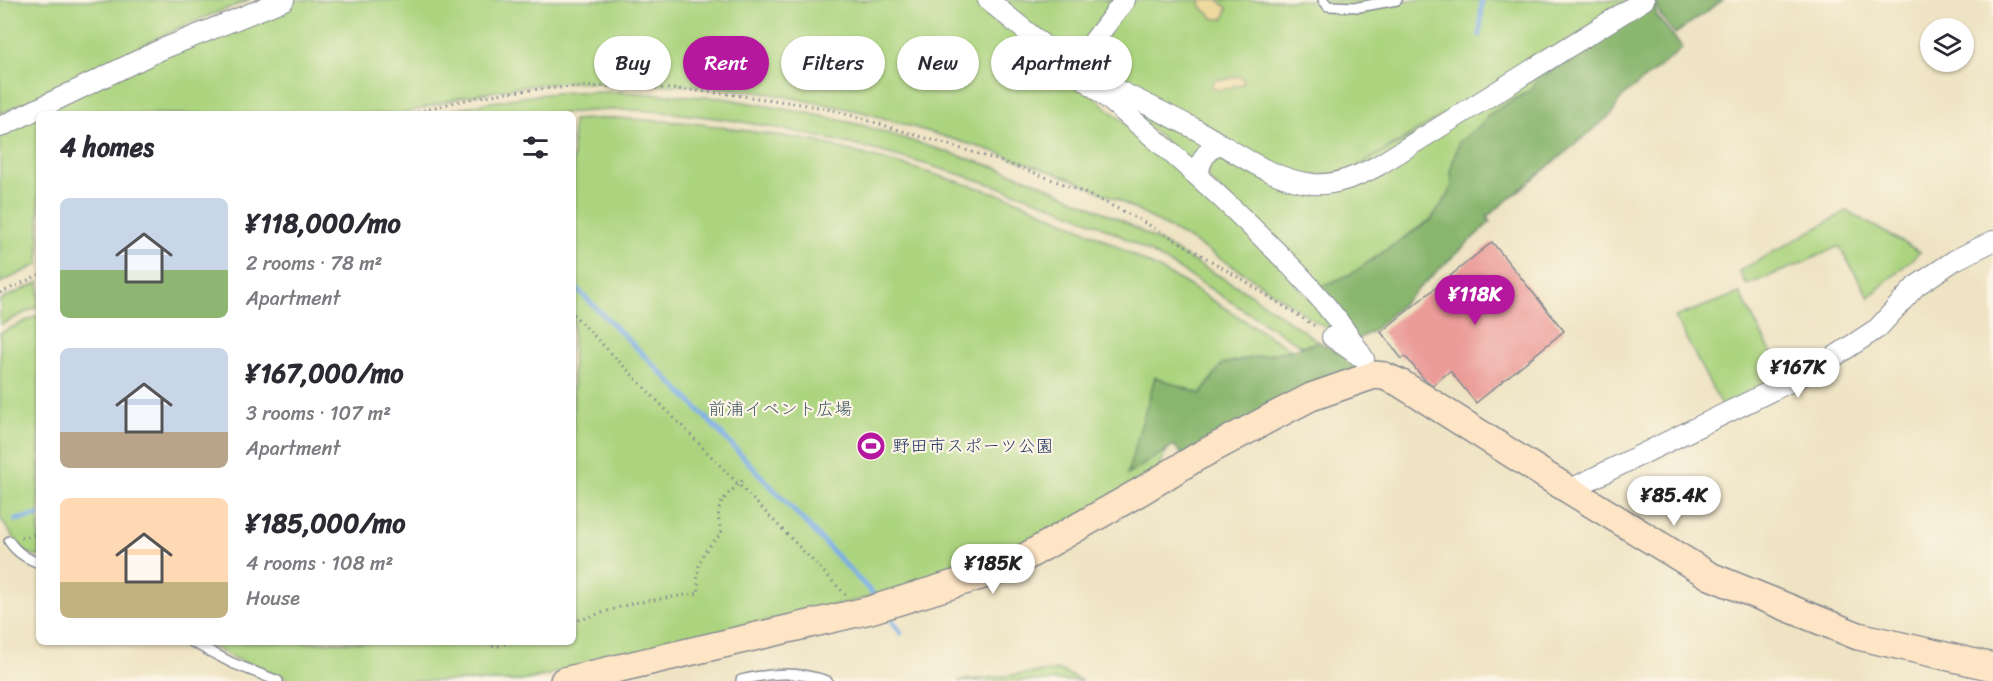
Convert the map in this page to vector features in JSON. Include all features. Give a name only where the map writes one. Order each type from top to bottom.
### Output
[{"type":"street","points":[[0,126],[160,50],[284,0]]},
{"type":"street","points":[[988,0],[1033,36]]},
{"type":"street","points":[[1097,36],[1125,0]]},
{"type":"street","points":[[1116,90],[1220,144],[1263,170],[1298,181],[1316,184],[1329,183],[1360,175],[1644,0]]},
{"type":"street","points":[[1098,90],[1199,177],[1305,280],[1346,328],[1369,367]]},
{"type":"street","points":[[1199,177],[1200,165],[1210,148],[1220,144]]},
{"type":"street","points":[[1569,490],[1814,370],[1878,328],[1916,285],[1955,260],[1993,241]]},
{"type":"street","points":[[1332,337],[1369,367],[1400,383],[1710,576],[1858,636],[1993,667]]},
{"type":"street","points":[[564,681],[862,612],[1006,567],[1197,457],[1369,367]]},
{"type":"lane","points":[[1323,0],[1328,6],[1359,8],[1397,0]]},
{"type":"lane","points":[[9,541],[24,557],[36,562]]},
{"type":"lane","points":[[198,645],[232,663],[278,681]]},
{"type":"lane","points":[[741,680],[765,674],[784,673],[812,676],[827,681]]},
{"type":"path","points":[[424,111],[471,99],[531,90],[570,88],[692,90],[825,109],[994,158],[1054,180],[1106,203],[1173,238],[1332,337]]},
{"type":"path","points":[[0,293],[36,276]]},
{"type":"path","points":[[576,318],[862,612]]},
{"type":"path","points":[[576,621],[633,603],[699,593],[697,566],[708,547],[722,533],[717,519],[718,510],[726,496],[744,479]]},
{"type":"green space","points":[[0,0],[250,0],[187,24],[0,114]]},
{"type":"green space","points":[[296,0],[980,0],[1022,36],[991,36],[991,90],[1086,90],[1232,214],[1352,346],[1189,239],[1118,200],[1077,181],[996,152],[863,112],[740,90],[769,90],[769,36],[683,36],[683,85],[671,85],[671,36],[594,36],[594,83],[567,82],[519,87],[463,97],[413,111],[42,111],[192,39]]},
{"type":"green space","points":[[995,0],[1120,0],[1092,36],[1039,36]]},
{"type":"green space","points":[[1131,0],[1635,0],[1344,175],[1293,176],[1132,90],[1132,36],[1103,36]]},
{"type":"green space","points":[[1654,0],[1657,17],[1683,48],[1621,98],[1613,113],[1487,217],[1490,222],[1373,331],[1358,339],[1318,288],[1351,274],[1431,220],[1449,194],[1452,185],[1451,169],[1459,142],[1482,124],[1488,115],[1532,89],[1536,80],[1592,47],[1596,40]]},
{"type":"green space","points":[[1657,0],[1723,0],[1675,34],[1660,15]]},
{"type":"green space","points":[[1596,39],[1592,47],[1536,80],[1532,89],[1488,115],[1482,124],[1459,142],[1451,169],[1452,185],[1449,194],[1431,219],[1351,274],[1318,288],[1206,176],[1218,150],[1314,189]]},
{"type":"green space","points":[[619,92],[722,98],[861,125],[1001,169],[1039,183],[1123,221],[1247,292],[1319,342],[1302,346],[1158,257],[1091,222],[999,187],[882,152],[800,132],[675,113],[633,110],[448,111],[537,95]]},
{"type":"green space","points":[[1113,97],[1207,141],[1193,164]]},
{"type":"green space","points":[[36,114],[36,265],[0,283],[0,131]]},
{"type":"green space","name":"野田市スポーツ公園","points":[[613,118],[694,123],[814,141],[1012,198],[1097,236],[1185,283],[1291,350],[1222,364],[1182,420],[1156,472],[1119,496],[987,562],[883,594],[522,681],[293,681],[236,659],[208,645],[576,645],[576,120]]},
{"type":"green space","points":[[1847,211],[1920,252],[1869,297],[1839,246],[1747,285],[1739,271]]},
{"type":"green space","points":[[36,283],[36,307],[0,325],[0,300]]},
{"type":"green space","points":[[1740,293],[1783,375],[1722,407],[1675,317]]},
{"type":"green space","points":[[36,316],[36,556],[23,551],[0,518],[0,333]]},
{"type":"green space","points":[[1319,342],[1357,362],[1356,369],[1183,456],[1174,445],[1127,475],[1155,377],[1201,394],[1222,364]]},
{"type":"green space","points":[[1059,670],[1082,681],[958,681]]},
{"type":"sand","points":[[1200,0],[1218,0],[1227,8],[1226,15],[1223,19],[1215,19],[1201,7]]},
{"type":"sand","points":[[1237,76],[1243,78],[1244,83],[1222,90],[1211,87],[1215,79],[1225,80]]},
{"type":"building","points":[[1492,242],[1564,331],[1476,403],[1450,371],[1433,385],[1424,379],[1405,356],[1402,359],[1381,332]]},
{"type":"waterway","points":[[1480,35],[1482,0]]},
{"type":"waterway","points":[[576,288],[690,401],[873,594]]},
{"type":"waterway","points":[[15,520],[36,516]]},
{"type":"waterway","points":[[891,619],[901,633]]},
{"type":"place","name":"野田市スポーツ公園","points":[[871,446]]},
{"type":"park label","name":"前浦イベント広場","points":[[780,409]]}]
